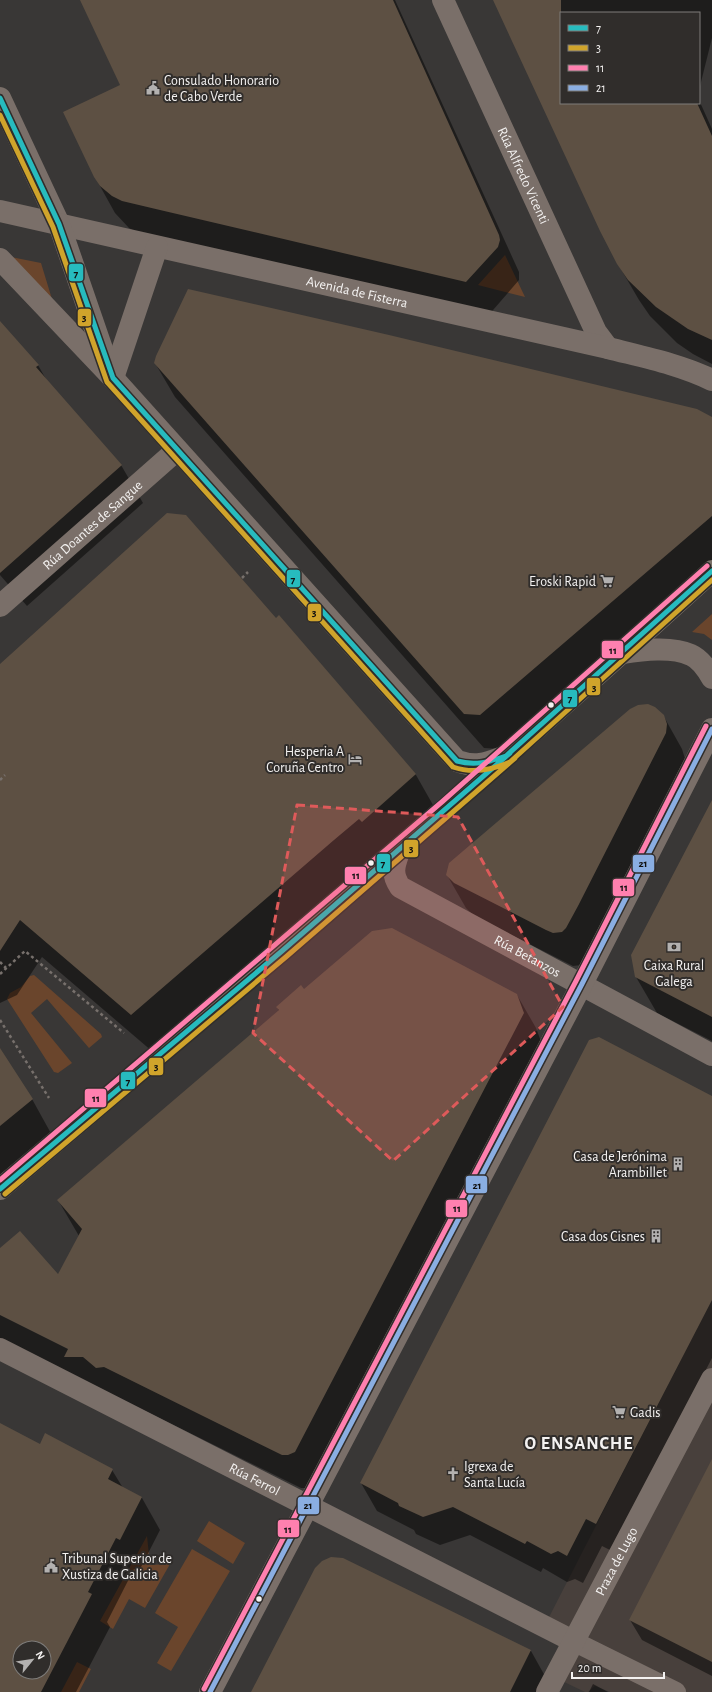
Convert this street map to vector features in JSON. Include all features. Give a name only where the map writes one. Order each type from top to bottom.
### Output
[{"type":"main road","points":[[0,1189],[400,849],[622,653],[712,570]]},
{"type":"street","name":"Rúa Alfredo Vicenti","points":[[443,0],[596,332],[608,348]]},
{"type":"street","points":[[0,98],[59,224],[113,378]]},
{"type":"street","name":"Avenida de Fisterra","points":[[0,211],[608,348],[665,362],[696,372],[712,380]]},
{"type":"street","points":[[113,378],[157,247]]},
{"type":"street","points":[[0,259],[113,378],[457,761],[468,765],[485,764],[506,756]]},
{"type":"street","name":"Rúa Doantes de Sangue","points":[[2,600],[177,450]]},
{"type":"street","points":[[622,653],[650,649],[670,650],[691,655],[705,666],[712,678]]},
{"type":"street","points":[[210,1692],[582,984],[712,730]]},
{"type":"street","name":"Rúa Betanzos","points":[[400,849],[393,872],[400,887],[712,1055]]},
{"type":"street","name":"Rúa Ferrol","points":[[1,1356],[308,1505],[573,1641]]},
{"type":"street","name":"Praza de Lugo","points":[[547,1692],[712,1379]]},
{"type":"street","points":[[573,1641],[676,1692]]},
{"type":"path","points":[[242,578],[248,572]]},
{"type":"path","points":[[0,780],[5,775]]},
{"type":"path","points":[[0,974],[25,951],[124,1033]]},
{"type":"path","points":[[0,962],[6,968]]},
{"type":"path","points":[[0,1020],[48,1098]]},
{"type":"highlighted area","points":[[297,805],[458,817],[563,1007],[393,1161],[253,1033]]},
{"type":"shaded area","points":[[505,255],[525,297],[478,285]]},
{"type":"shaded area","points":[[11,257],[41,263],[55,309]]},
{"type":"shaded area","points":[[712,614],[712,640],[704,634],[692,632]]},
{"type":"shaded area","points":[[34,975],[101,1034],[102,1037],[89,1048],[47,999],[31,1013],[72,1063],[58,1073],[54,1072],[7,999],[10,993],[21,987],[30,976]]},
{"type":"shaded area","points":[[712,1299],[712,1692],[610,1692],[595,1686],[588,1692],[585,1692],[554,1677],[574,1641],[544,1627]]},
{"type":"shaded area","points":[[209,1521],[245,1543],[233,1564],[197,1541]]},
{"type":"shaded area","points":[[147,1536],[150,1565],[170,1564],[145,1608],[129,1599],[113,1629],[100,1621]]},
{"type":"shaded area","points":[[192,1549],[230,1571],[171,1671],[157,1663],[178,1627],[155,1613]]},
{"type":"shaded area","points":[[77,1662],[91,1669],[79,1692],[61,1692]]},
{"type":"building","points":[[80,0],[393,0],[499,235],[500,240],[498,247],[466,282],[122,201],[112,196],[100,186],[94,177],[63,112],[120,85]]},
{"type":"building","points":[[493,0],[561,0],[560,104],[697,104],[712,136],[712,340],[688,329],[656,307],[628,280],[617,264],[600,231]]},
{"type":"building","points":[[188,289],[389,335],[697,409],[712,417],[712,516],[480,715],[464,714],[154,363]]},
{"type":"building","points":[[0,321],[39,365],[36,367],[122,465],[0,573]]},
{"type":"building","points":[[167,513],[186,515],[276,618],[279,615],[416,774],[362,822],[359,819],[334,840],[131,1015],[20,920],[0,951],[0,664]]},
{"type":"building","points":[[648,704],[655,707],[664,715],[667,724],[666,733],[578,906],[566,928],[562,932],[553,933],[546,930],[454,883],[446,875],[449,863],[630,709],[638,705]]},
{"type":"building","points":[[712,800],[712,1017],[635,977],[631,955]]},
{"type":"building","points":[[392,928],[517,994],[524,1013],[295,1452],[288,1455],[282,1455],[104,1367],[96,1368],[83,1357],[64,1357],[68,1349],[0,1315],[0,1248],[20,1231],[58,1274],[82,1229],[57,1200],[279,1010],[276,1007],[301,985],[304,989],[372,931]]},
{"type":"building","points":[[599,1037],[712,1096],[712,1300],[596,1524],[586,1519],[567,1556],[558,1551],[551,1554],[527,1541],[525,1544],[453,1507],[423,1517],[399,1506],[398,1503],[360,1483],[589,1040]]},
{"type":"building","points":[[0,1048],[33,1099],[0,1126]]},
{"type":"building","name":"Tribunal Superior de Xustiza de Galicia","points":[[0,1423],[40,1444],[45,1433],[113,1469],[108,1479],[142,1497],[120,1540],[116,1538],[88,1592],[92,1594],[52,1671],[52,1640],[12,1640],[12,1680],[47,1680],[41,1692],[0,1692]]},
{"type":"building","points":[[712,1459],[712,1662],[629,1620]]},
{"type":"building","points":[[331,1557],[343,1558],[531,1650],[510,1692],[251,1692],[315,1568],[322,1561]]},
{"type":"transit line","name":"7","points":[[0,98],[59,224],[113,378],[457,761],[482,763],[506,756],[712,571]]},
{"type":"transit line","name":"3","points":[[0,115],[53,227],[107,382],[453,767],[475,771],[489,769],[510,762],[712,580]]},
{"type":"transit line","name":"11","points":[[0,1180],[443,801],[707,566]]},
{"type":"transit line","name":"11","points":[[204,1689],[576,981],[706,726]]},
{"type":"transit line","name":"21","points":[[210,1692],[582,984],[712,729]]},
{"type":"transit line","name":"7","points":[[0,1189],[282,951],[510,753]]},
{"type":"transit line","name":"3","points":[[5,1194],[287,956],[515,758]]},
{"type":"place","name":"Consulado Honorario de Cabo Verde","points":[[153,88]]},
{"type":"place","name":"Eroski Rapid","points":[[607,581]]},
{"type":"place","name":"Hesperia A Coruña Centro","points":[[355,759]]},
{"type":"place","name":"Caixa Rural Galega","points":[[674,947]]},
{"type":"place","name":"Casa de Jerónima Arambillet","points":[[678,1164]]},
{"type":"place","name":"Casa dos Cisnes","points":[[656,1236]]},
{"type":"place","name":"Gadis","points":[[619,1412]]},
{"type":"place","name":"Igrexa de Santa Lucía","points":[[453,1474]]},
{"type":"place","name":"Tribunal Superior de Xustiza de Galicia","points":[[51,1566]]},
{"type":"district","name":"O ENSANCHE","points":[[579,1443]]}]
